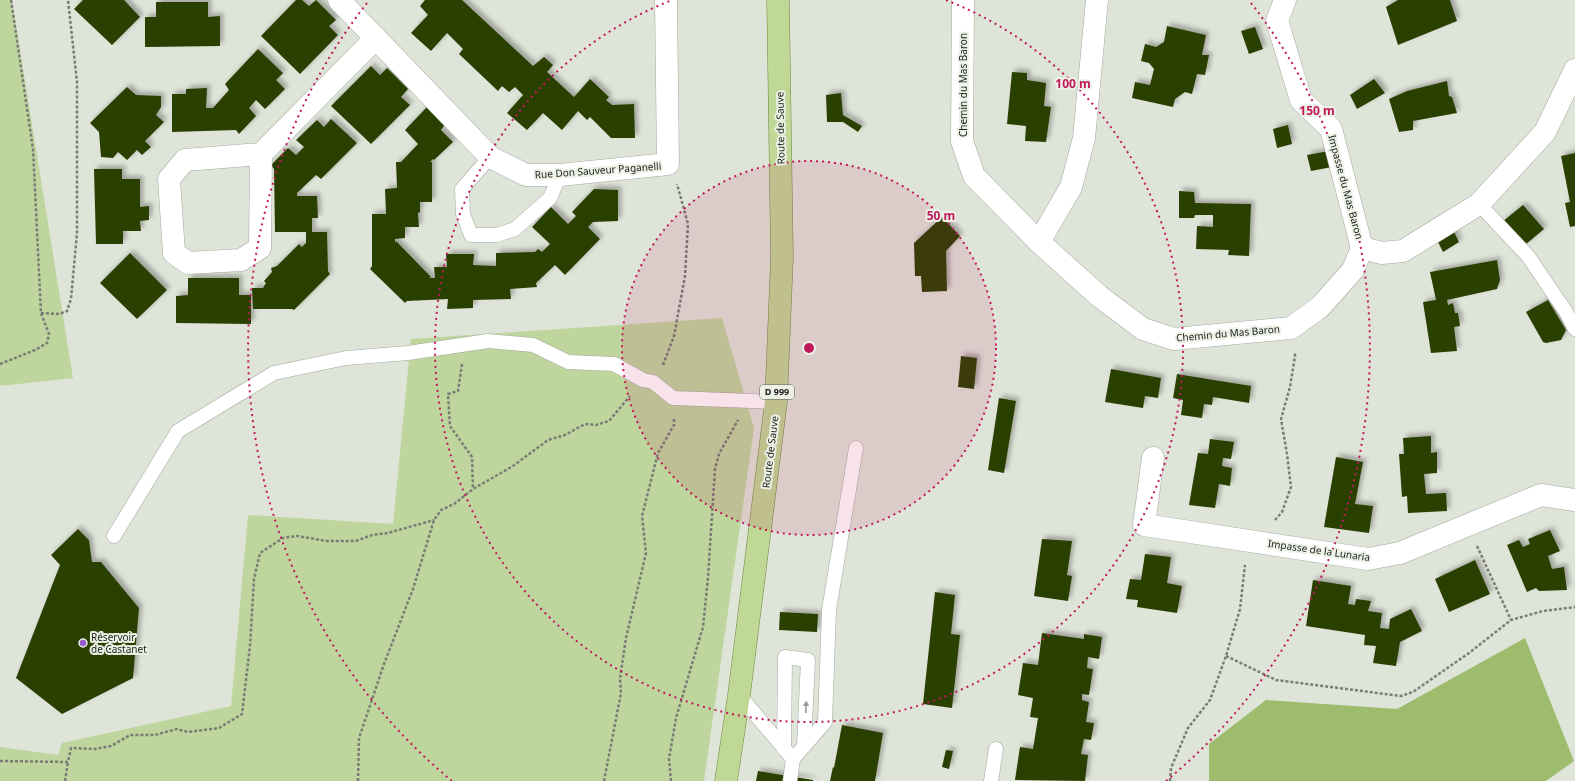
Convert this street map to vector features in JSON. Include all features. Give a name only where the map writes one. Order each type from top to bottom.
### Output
[{"type":"main road","name":"Route de Sauve","points":[[726,781],[739,695],[776,402],[782,257],[778,0]]},
{"type":"street","name":"Rue Don Sauveur Paganelli","points":[[339,0],[490,157],[526,175],[560,175],[668,164],[666,0]]},
{"type":"street","name":"Chemin du Mas Baron","points":[[963,0],[962,141],[974,176],[1039,242],[1099,296],[1143,329],[1174,339],[1291,328],[1320,307],[1353,270],[1362,248]]},
{"type":"street","points":[[1039,242],[1071,187],[1084,138],[1097,0]]},
{"type":"street","name":"Impasse du Mas Baron","points":[[1285,0],[1277,21],[1301,100],[1331,129],[1362,248]]},
{"type":"street","points":[[261,154],[260,248],[241,260],[188,263],[174,253],[169,179],[185,160],[261,154],[376,38]]},
{"type":"street","points":[[1362,248],[1382,253],[1403,251],[1479,204],[1546,132],[1575,70]]},
{"type":"street","name":"Impasse de la Lunaria","points":[[1153,458],[1144,525],[1368,559],[1400,552],[1541,495],[1575,500]]},
{"type":"lane","points":[[490,157],[462,189],[463,214],[471,235],[498,235],[515,229],[550,198],[560,175]]},
{"type":"lane","points":[[1479,204],[1528,256],[1566,312],[1575,329]]},
{"type":"lane","points":[[114,536],[178,431],[274,373],[346,358],[408,353],[488,341],[533,345],[568,362],[614,364],[648,381],[673,398],[776,402]]},
{"type":"lane","points":[[788,754],[804,746],[825,722],[829,610],[856,448]]},
{"type":"lane","points":[[790,781],[785,657],[808,660],[804,746]]},
{"type":"lane","points":[[739,695],[788,754]]},
{"type":"lane","points":[[991,781],[996,749]]},
{"type":"path","points":[[0,364],[35,350],[46,343],[49,334],[40,313],[33,149],[11,0]]},
{"type":"path","points":[[40,313],[59,314],[67,311],[70,299],[76,240],[77,82],[68,0]]},
{"type":"path","points":[[358,781],[359,738],[384,664],[412,589],[434,520],[441,510],[454,504],[473,489],[513,466],[548,440],[565,435],[585,424],[596,425],[609,421],[663,367],[674,336],[685,276],[688,224],[678,186],[668,164]]},
{"type":"path","points":[[1170,781],[1171,768],[1188,728],[1210,700],[1226,656],[1240,609],[1244,566],[1256,541],[1273,530],[1272,523],[1282,512],[1291,487],[1287,454],[1280,419],[1290,387],[1295,356],[1291,328]]},
{"type":"path","points":[[461,346],[463,354],[458,390],[448,394],[450,426],[472,457],[473,489]]},
{"type":"path","points":[[604,781],[621,694],[620,678],[626,638],[646,553],[642,516],[658,453],[674,425],[673,398]]},
{"type":"path","points":[[671,781],[668,759],[676,718],[703,627],[708,578],[715,469],[719,454],[736,426],[746,402]]},
{"type":"path","points":[[65,781],[71,748],[95,749],[111,746],[130,735],[155,735],[176,729],[188,732],[219,728],[242,714],[250,646],[254,579],[260,554],[283,538],[297,536],[327,541],[356,541],[372,535],[388,533],[434,520]]},
{"type":"path","points":[[1467,526],[1511,620]]},
{"type":"path","points":[[1226,656],[1276,680],[1401,696],[1413,692],[1469,653],[1511,620],[1543,611],[1575,607]]},
{"type":"path","points":[[0,761],[68,762]]},
{"type":"shaded area","points":[[0,0],[12,0],[73,378],[0,386]]},
{"type":"shaded area","points":[[722,318],[754,428],[704,781],[0,781],[0,747],[58,755],[62,743],[231,706],[248,515],[393,524],[411,339]]},
{"type":"shaded area","points":[[1525,638],[1574,761],[1546,781],[1209,781],[1209,744],[1266,700],[1397,709]]},
{"type":"building","points":[[83,0],[124,0],[140,17],[112,45],[74,9]]},
{"type":"building","points":[[296,0],[302,0],[309,6],[316,0],[336,20],[329,26],[338,35],[300,74],[261,36]]},
{"type":"building","points":[[425,0],[462,0],[533,66],[544,57],[553,65],[547,72],[574,97],[590,79],[609,97],[606,100],[612,105],[634,104],[635,138],[611,138],[590,117],[587,120],[578,111],[562,130],[543,113],[527,130],[507,113],[523,95],[515,87],[509,92],[502,86],[498,91],[459,54],[463,49],[447,33],[431,51],[411,33],[428,15],[420,6]]},
{"type":"building","points":[[1398,0],[1450,0],[1457,21],[1398,45],[1386,7]]},
{"type":"building","points":[[156,2],[208,2],[208,17],[220,16],[220,46],[145,47],[145,17],[156,17]]},
{"type":"building","points":[[1167,26],[1206,35],[1202,55],[1209,55],[1205,75],[1197,74],[1192,94],[1185,92],[1175,99],[1173,107],[1132,98],[1135,82],[1150,85],[1154,69],[1149,63],[1141,61],[1145,44],[1156,47],[1164,42]]},
{"type":"building","points":[[1255,27],[1263,49],[1249,54],[1241,31]]},
{"type":"building","points":[[258,49],[283,73],[276,80],[285,89],[265,109],[256,100],[249,108],[256,116],[239,134],[236,130],[172,132],[172,94],[186,94],[186,89],[207,88],[206,108],[213,108],[229,90],[225,84]]},
{"type":"building","points":[[371,66],[380,75],[387,68],[408,89],[401,97],[410,105],[371,144],[331,106]]},
{"type":"building","points":[[1012,72],[1027,73],[1027,80],[1046,83],[1044,106],[1051,107],[1046,142],[1025,141],[1026,126],[1007,124]]},
{"type":"building","points":[[1374,79],[1385,93],[1357,109],[1350,95]]},
{"type":"building","points":[[1447,81],[1449,96],[1452,97],[1457,113],[1413,121],[1413,130],[1399,132],[1389,99],[1407,91]]},
{"type":"building","points":[[127,87],[136,95],[161,96],[161,107],[156,115],[164,122],[145,141],[151,147],[142,155],[137,150],[127,160],[118,152],[113,158],[101,157],[99,132],[90,123]]},
{"type":"building","points":[[841,93],[843,115],[862,126],[858,132],[843,122],[827,122],[826,95]]},
{"type":"building","points":[[427,107],[445,124],[441,130],[453,142],[430,162],[432,162],[432,202],[420,202],[420,212],[418,213],[419,227],[405,227],[405,238],[395,239],[395,243],[396,241],[431,277],[429,278],[435,278],[434,267],[447,267],[446,254],[474,254],[473,265],[496,266],[496,253],[535,252],[538,249],[542,252],[550,244],[532,227],[551,207],[568,224],[576,216],[572,212],[594,189],[618,190],[618,221],[593,222],[588,227],[600,239],[565,275],[555,265],[536,283],[537,287],[510,289],[511,299],[473,300],[473,308],[447,309],[448,299],[407,301],[405,303],[370,269],[372,266],[372,214],[386,214],[385,189],[397,188],[396,162],[401,162],[418,144],[405,130]]},
{"type":"building","points":[[331,119],[357,143],[321,179],[316,175],[297,193],[297,196],[317,196],[318,218],[312,218],[312,232],[327,232],[328,271],[330,274],[294,310],[253,309],[252,288],[263,288],[266,283],[264,281],[272,272],[271,268],[277,266],[299,244],[302,247],[306,243],[306,232],[275,232],[274,169],[271,165],[288,148],[296,155],[304,147],[296,140],[317,120],[324,127]]},
{"type":"building","points":[[1288,125],[1292,144],[1277,148],[1273,129]]},
{"type":"building","points":[[1329,151],[1332,167],[1311,171],[1307,155]]},
{"type":"building","points":[[1575,153],[1575,226],[1570,227],[1565,203],[1570,202],[1561,156]]},
{"type":"building","points":[[94,169],[122,169],[122,179],[140,179],[140,207],[149,206],[149,220],[140,221],[141,231],[123,231],[123,244],[96,244]]},
{"type":"building","points":[[1179,191],[1194,192],[1195,203],[1251,204],[1249,256],[1228,255],[1229,250],[1196,249],[1197,226],[1213,227],[1213,215],[1195,215],[1194,218],[1179,218]]},
{"type":"building","points":[[1523,205],[1544,229],[1525,245],[1502,222]]},
{"type":"building","points":[[942,217],[960,236],[946,251],[947,291],[922,292],[921,276],[915,276],[914,243]]},
{"type":"building","points":[[1453,230],[1459,242],[1443,252],[1437,240]]},
{"type":"building","points":[[130,253],[167,290],[137,319],[100,283]]},
{"type":"building","points":[[1497,260],[1500,280],[1497,289],[1447,300],[1448,305],[1453,303],[1455,313],[1458,313],[1460,326],[1454,327],[1457,351],[1431,353],[1423,302],[1436,300],[1430,272]]},
{"type":"building","points":[[188,278],[239,278],[239,295],[251,295],[251,324],[176,323],[176,296],[188,295]]},
{"type":"building","points":[[1548,300],[1566,330],[1561,340],[1546,343],[1543,342],[1526,312]]},
{"type":"building","points":[[961,356],[977,358],[974,389],[958,387]]},
{"type":"building","points":[[1111,369],[1161,378],[1158,398],[1145,396],[1143,408],[1105,402]]},
{"type":"building","points":[[1177,374],[1251,386],[1249,403],[1213,397],[1212,405],[1204,404],[1202,418],[1181,415],[1183,400],[1173,398]]},
{"type":"building","points":[[999,398],[1016,401],[1004,473],[988,470]]},
{"type":"building","points":[[1431,436],[1431,453],[1437,452],[1437,473],[1424,474],[1426,494],[1446,493],[1447,511],[1408,513],[1407,496],[1402,497],[1399,454],[1404,454],[1403,438]]},
{"type":"building","points":[[1210,439],[1234,442],[1231,459],[1223,458],[1222,466],[1232,468],[1230,486],[1219,484],[1215,508],[1189,505],[1198,453],[1208,454]]},
{"type":"building","points":[[1336,457],[1363,462],[1355,504],[1373,506],[1369,533],[1324,527]]},
{"type":"building","name":"Réservoir de Castanet","points":[[78,529],[89,540],[92,562],[101,562],[139,608],[133,678],[62,714],[16,678],[60,565],[51,555]]},
{"type":"building","points":[[1550,530],[1560,551],[1548,556],[1552,569],[1564,567],[1567,590],[1539,591],[1536,588],[1527,592],[1507,545],[1519,540],[1523,547],[1530,544],[1528,539]]},
{"type":"building","points":[[1042,539],[1072,541],[1067,575],[1072,576],[1068,601],[1034,596]]},
{"type":"building","points":[[1145,554],[1171,557],[1167,583],[1182,586],[1177,613],[1137,607],[1138,600],[1126,599],[1130,579],[1141,580]]},
{"type":"building","points":[[1475,560],[1490,594],[1449,612],[1435,579]]},
{"type":"building","points":[[1313,580],[1351,586],[1348,604],[1355,605],[1356,599],[1371,601],[1368,611],[1382,613],[1380,628],[1389,629],[1390,619],[1411,609],[1422,631],[1400,642],[1396,666],[1373,663],[1376,646],[1364,645],[1365,635],[1306,626]]},
{"type":"building","points":[[935,592],[955,595],[951,634],[960,635],[952,708],[923,704]]},
{"type":"building","points":[[780,612],[818,614],[817,632],[779,630]]},
{"type":"building","points":[[1042,633],[1084,639],[1084,634],[1102,637],[1099,659],[1088,657],[1087,668],[1093,669],[1089,695],[1082,694],[1082,700],[1089,702],[1086,722],[1094,723],[1091,740],[1084,739],[1081,754],[1088,755],[1085,781],[1015,780],[1020,747],[1033,749],[1038,718],[1030,717],[1033,698],[1018,695],[1023,663],[1038,665]]},
{"type":"building","points":[[842,725],[883,733],[875,781],[830,781]]},
{"type":"building","points":[[946,750],[953,751],[949,769],[942,767]]},
{"type":"building","points":[[758,771],[813,780],[813,781],[756,781]]},
{"type":"place","name":"Réservoir de Castanet","points":[[83,643]]}]
